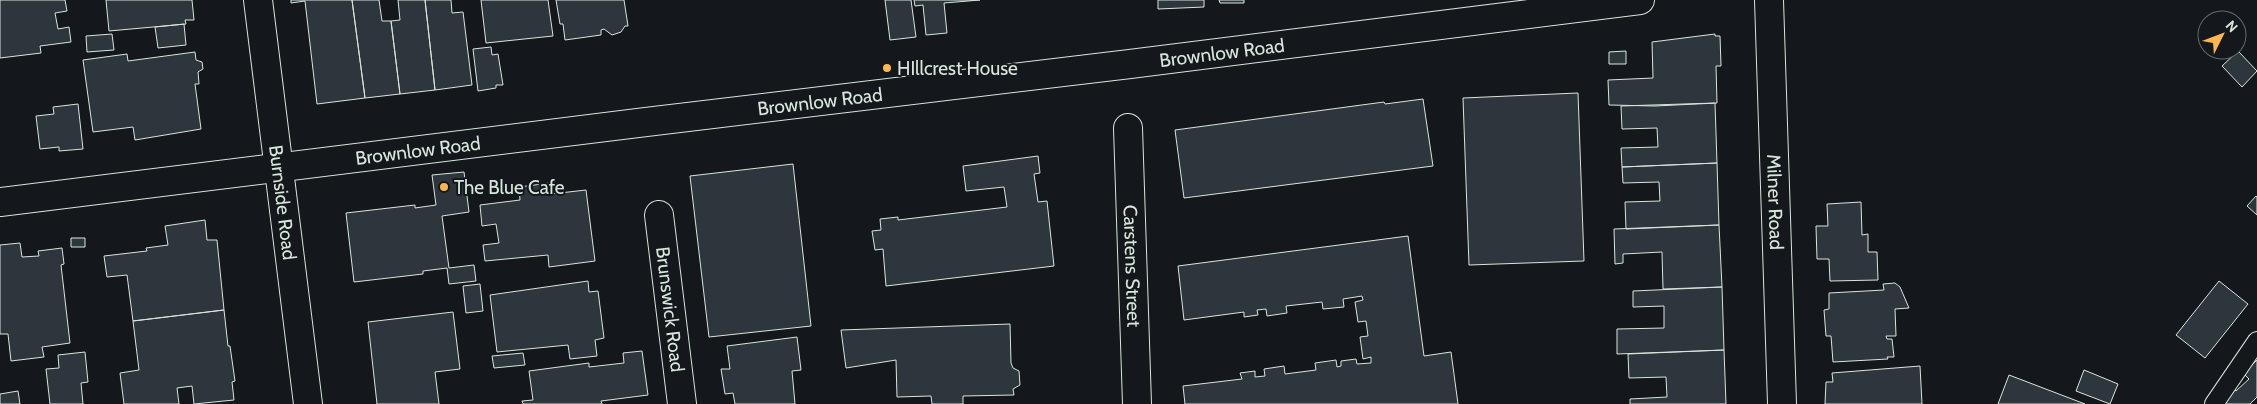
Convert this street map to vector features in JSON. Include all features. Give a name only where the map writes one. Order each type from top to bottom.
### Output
[{"type":"street","name":"Burnside Road","points":[[258,0],[308,404]]},
{"type":"street","name":"Brownlow Road","points":[[0,202],[1562,5],[1640,0]]},
{"type":"street","name":"Milner Road","points":[[1769,0],[1782,404]]},
{"type":"street","name":"Carstens Street","points":[[1128,128],[1137,404]]},
{"type":"street","name":"Brunswick Road","points":[[659,215],[682,404]]},
{"type":"lane","points":[[2214,404],[2257,341]]},
{"type":"building","points":[[0,0],[65,0],[67,11],[55,13],[58,29],[69,27],[71,42],[40,46],[41,53],[0,58]]},
{"type":"building","points":[[106,0],[192,0],[194,20],[185,20],[186,24],[109,31]]},
{"type":"building","points":[[291,0],[352,0],[365,98],[317,104],[305,1],[291,3]]},
{"type":"building","points":[[352,0],[379,0],[382,21],[391,21],[400,94],[365,98]]},
{"type":"building","points":[[398,0],[425,0],[435,90],[400,94],[391,21],[400,20]]},
{"type":"building","points":[[425,0],[451,0],[452,13],[463,12],[472,85],[435,90]]},
{"type":"building","points":[[481,0],[548,0],[553,36],[486,43]]},
{"type":"building","points":[[556,0],[624,0],[628,26],[625,26],[621,32],[612,35],[604,29],[601,30],[601,35],[565,40],[563,24],[560,24]]},
{"type":"building","points":[[885,0],[911,0],[916,37],[890,40]]},
{"type":"building","points":[[914,0],[980,0],[944,3],[947,33],[926,35],[923,5],[915,6]]},
{"type":"building","points":[[1158,0],[1204,0],[1204,7],[1158,9]]},
{"type":"building","points":[[1219,0],[1244,0],[1244,3],[1220,3]]},
{"type":"building","points":[[184,24],[186,45],[158,48],[155,27]]},
{"type":"building","points":[[112,34],[114,50],[87,52],[86,36]]},
{"type":"building","points":[[1715,34],[1715,36],[1720,36],[1721,66],[1716,66],[1717,103],[1655,106],[1609,105],[1608,80],[1653,78],[1652,42]]},
{"type":"building","points":[[491,47],[492,55],[498,54],[503,85],[496,85],[496,88],[478,91],[473,49]]},
{"type":"building","points":[[1626,51],[1626,64],[1609,64],[1609,52]]},
{"type":"building","points":[[195,52],[196,60],[202,62],[203,69],[198,72],[199,84],[195,84],[201,129],[135,140],[133,127],[93,132],[83,60],[127,54],[128,61]]},
{"type":"building","points":[[2228,60],[2247,60],[2257,71],[2242,87],[2222,66]]},
{"type":"building","points":[[1578,93],[1584,261],[1469,265],[1463,98]]},
{"type":"building","points":[[1423,99],[1433,166],[1184,198],[1175,130],[1384,102],[1385,104]]},
{"type":"building","points":[[1715,103],[1717,163],[1622,167],[1621,148],[1658,147],[1657,128],[1622,129],[1621,106]]},
{"type":"building","points":[[78,104],[83,149],[59,151],[59,147],[40,149],[36,116],[54,114],[53,107]]},
{"type":"building","points":[[1038,156],[1040,173],[1034,174],[1038,202],[1047,201],[1054,266],[886,286],[883,249],[875,250],[872,231],[881,230],[880,219],[898,217],[898,220],[1007,207],[1004,187],[966,191],[963,166]]},
{"type":"building","points":[[1717,163],[1719,225],[1626,229],[1625,202],[1660,201],[1659,182],[1623,183],[1622,167]]},
{"type":"building","points":[[793,164],[811,326],[709,337],[690,176]]},
{"type":"building","points":[[464,172],[469,212],[442,216],[449,268],[474,265],[476,281],[449,284],[447,268],[423,271],[423,274],[354,282],[346,213],[415,205],[415,208],[436,205],[432,175]]},
{"type":"building","points":[[550,183],[551,194],[586,190],[595,261],[549,267],[548,255],[485,261],[483,245],[499,243],[496,224],[482,226],[480,205],[520,200],[519,187]]},
{"type":"building","points":[[2257,197],[2257,215],[2247,206]]},
{"type":"building","points":[[1861,202],[1862,235],[1868,234],[1868,252],[1877,252],[1878,280],[1830,281],[1829,259],[1817,259],[1816,226],[1828,226],[1827,204]]},
{"type":"building","points":[[205,220],[207,240],[217,240],[224,310],[133,321],[127,275],[107,277],[104,256],[147,251],[146,248],[168,245],[165,226]]},
{"type":"building","points":[[1719,225],[1722,287],[1663,289],[1662,252],[1623,254],[1623,263],[1615,264],[1614,229]]},
{"type":"building","points":[[1408,236],[1424,356],[1451,352],[1458,404],[1185,404],[1183,386],[1242,379],[1240,373],[1255,371],[1255,377],[1265,376],[1264,369],[1284,366],[1285,374],[1316,370],[1315,363],[1336,360],[1337,367],[1341,366],[1341,361],[1356,359],[1357,364],[1371,363],[1371,357],[1363,359],[1360,337],[1368,336],[1366,321],[1358,322],[1355,302],[1363,300],[1362,296],[1343,299],[1344,307],[1323,309],[1322,302],[1286,306],[1287,313],[1267,316],[1266,309],[1257,310],[1258,315],[1244,317],[1244,312],[1184,320],[1178,266]]},
{"type":"building","points":[[71,238],[85,238],[85,247],[71,247]]},
{"type":"building","points":[[20,243],[22,257],[39,256],[38,251],[62,248],[64,264],[61,265],[70,343],[42,347],[44,357],[11,361],[8,334],[0,334],[0,245]]},
{"type":"building","points":[[588,281],[589,292],[598,291],[604,338],[595,340],[597,356],[570,359],[568,345],[497,352],[490,295]]},
{"type":"building","points":[[2219,281],[2248,304],[2205,358],[2176,335]]},
{"type":"building","points":[[1895,283],[1900,287],[1909,308],[1895,309],[1896,336],[1886,336],[1887,339],[1892,339],[1894,357],[1887,357],[1888,359],[1833,362],[1831,336],[1826,336],[1824,310],[1829,309],[1829,293],[1884,290],[1883,284]]},
{"type":"building","points":[[480,284],[483,311],[466,313],[463,286]]},
{"type":"building","points":[[1722,287],[1724,350],[1617,354],[1617,329],[1664,328],[1664,306],[1633,307],[1633,291]]},
{"type":"building","points":[[224,310],[228,346],[230,346],[235,381],[232,382],[234,400],[194,404],[192,386],[177,388],[179,404],[124,404],[120,373],[139,370],[133,321]]},
{"type":"building","points":[[453,312],[460,369],[435,372],[439,404],[377,404],[368,322]]},
{"type":"building","points":[[1010,324],[1011,363],[1013,368],[1019,371],[1020,385],[1013,389],[1014,395],[963,396],[963,404],[932,404],[931,396],[897,397],[896,360],[846,368],[841,330]]},
{"type":"building","points":[[797,337],[801,370],[792,371],[795,404],[735,404],[733,393],[725,394],[721,369],[730,369],[727,346]]},
{"type":"building","points":[[1724,350],[1726,404],[1630,404],[1630,399],[1667,397],[1666,377],[1629,378],[1628,354]]},
{"type":"building","points":[[642,351],[648,395],[601,401],[602,404],[523,404],[522,401],[533,400],[529,371],[589,363],[589,367],[624,363],[623,353]]},
{"type":"building","points":[[85,352],[88,382],[81,383],[83,404],[50,404],[46,369],[59,368],[58,355]]},
{"type":"building","points":[[523,353],[525,365],[494,368],[492,356]]},
{"type":"building","points":[[2257,360],[2257,397],[2250,404],[2225,404],[2233,387],[2236,391],[2249,379],[2243,373]]},
{"type":"building","points":[[1920,366],[1922,404],[1825,404],[1826,382],[1833,382],[1832,373]]},
{"type":"building","points":[[2084,370],[2118,384],[2110,404],[2076,391]]},
{"type":"building","points":[[2009,375],[2085,404],[1998,404]]},
{"type":"building","points":[[18,391],[20,404],[0,404],[0,394]]},
{"type":"place","name":"HIllcrest House","points":[[887,68]]},
{"type":"place","name":"The Blue Cafe","points":[[444,187]]}]
